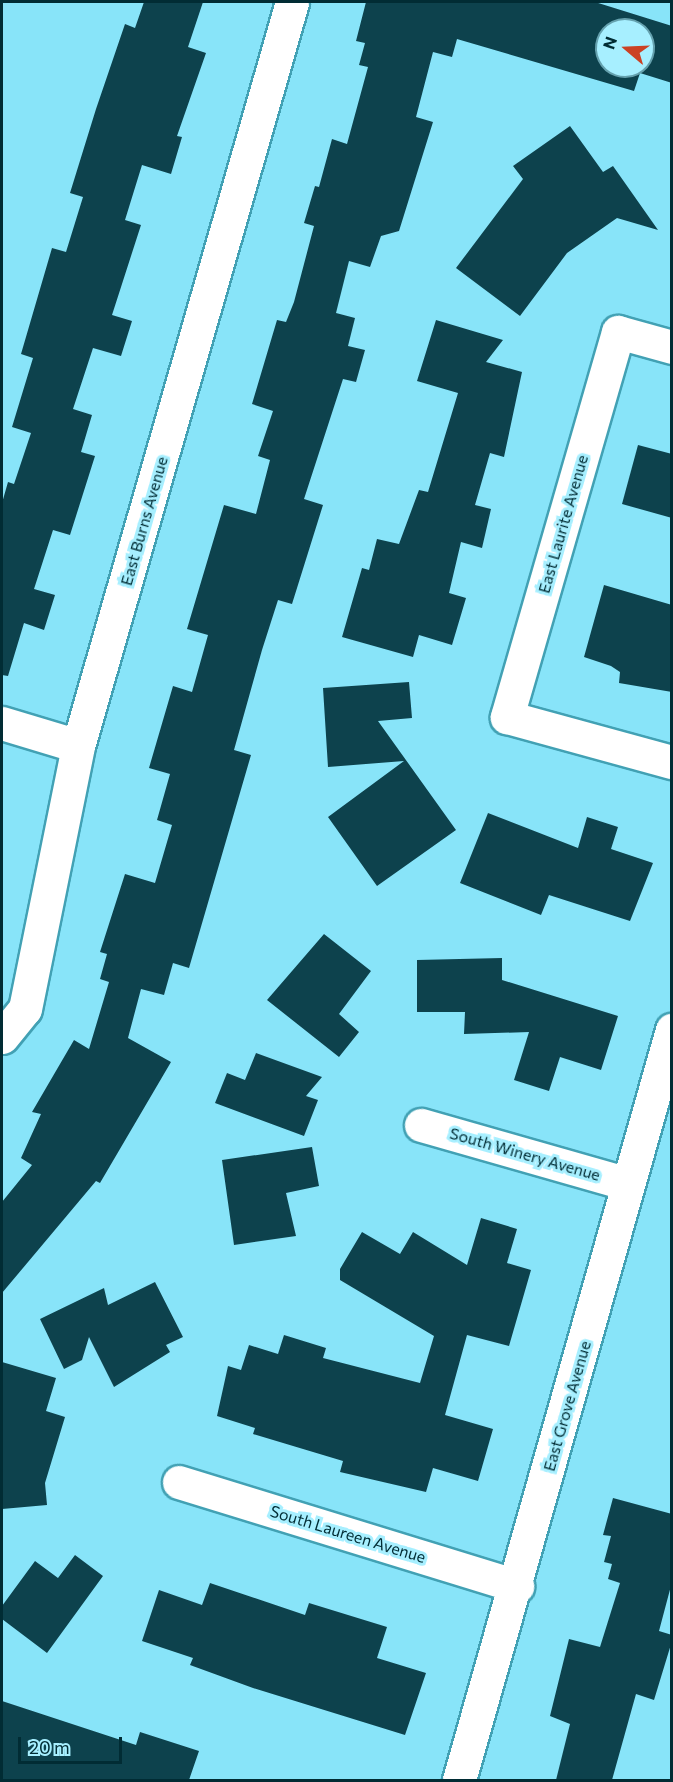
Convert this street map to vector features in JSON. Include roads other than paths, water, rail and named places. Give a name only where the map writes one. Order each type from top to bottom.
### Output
[{"type":"street","name":"East Burns Avenue","points":[[2,1037],[25,1009],[78,746],[292,2]]},
{"type":"street","name":"East Laurite Avenue","points":[[672,347],[618,332],[507,717],[672,762]]},
{"type":"street","points":[[2,723],[78,746]]},
{"type":"street","name":"East Grove Avenue","points":[[459,1780],[517,1586],[672,1030]]},
{"type":"street","name":"South Winery Avenue","points":[[421,1125],[628,1184]]},
{"type":"street","name":"South Laureen Avenue","points":[[179,1482],[517,1586]]}]
